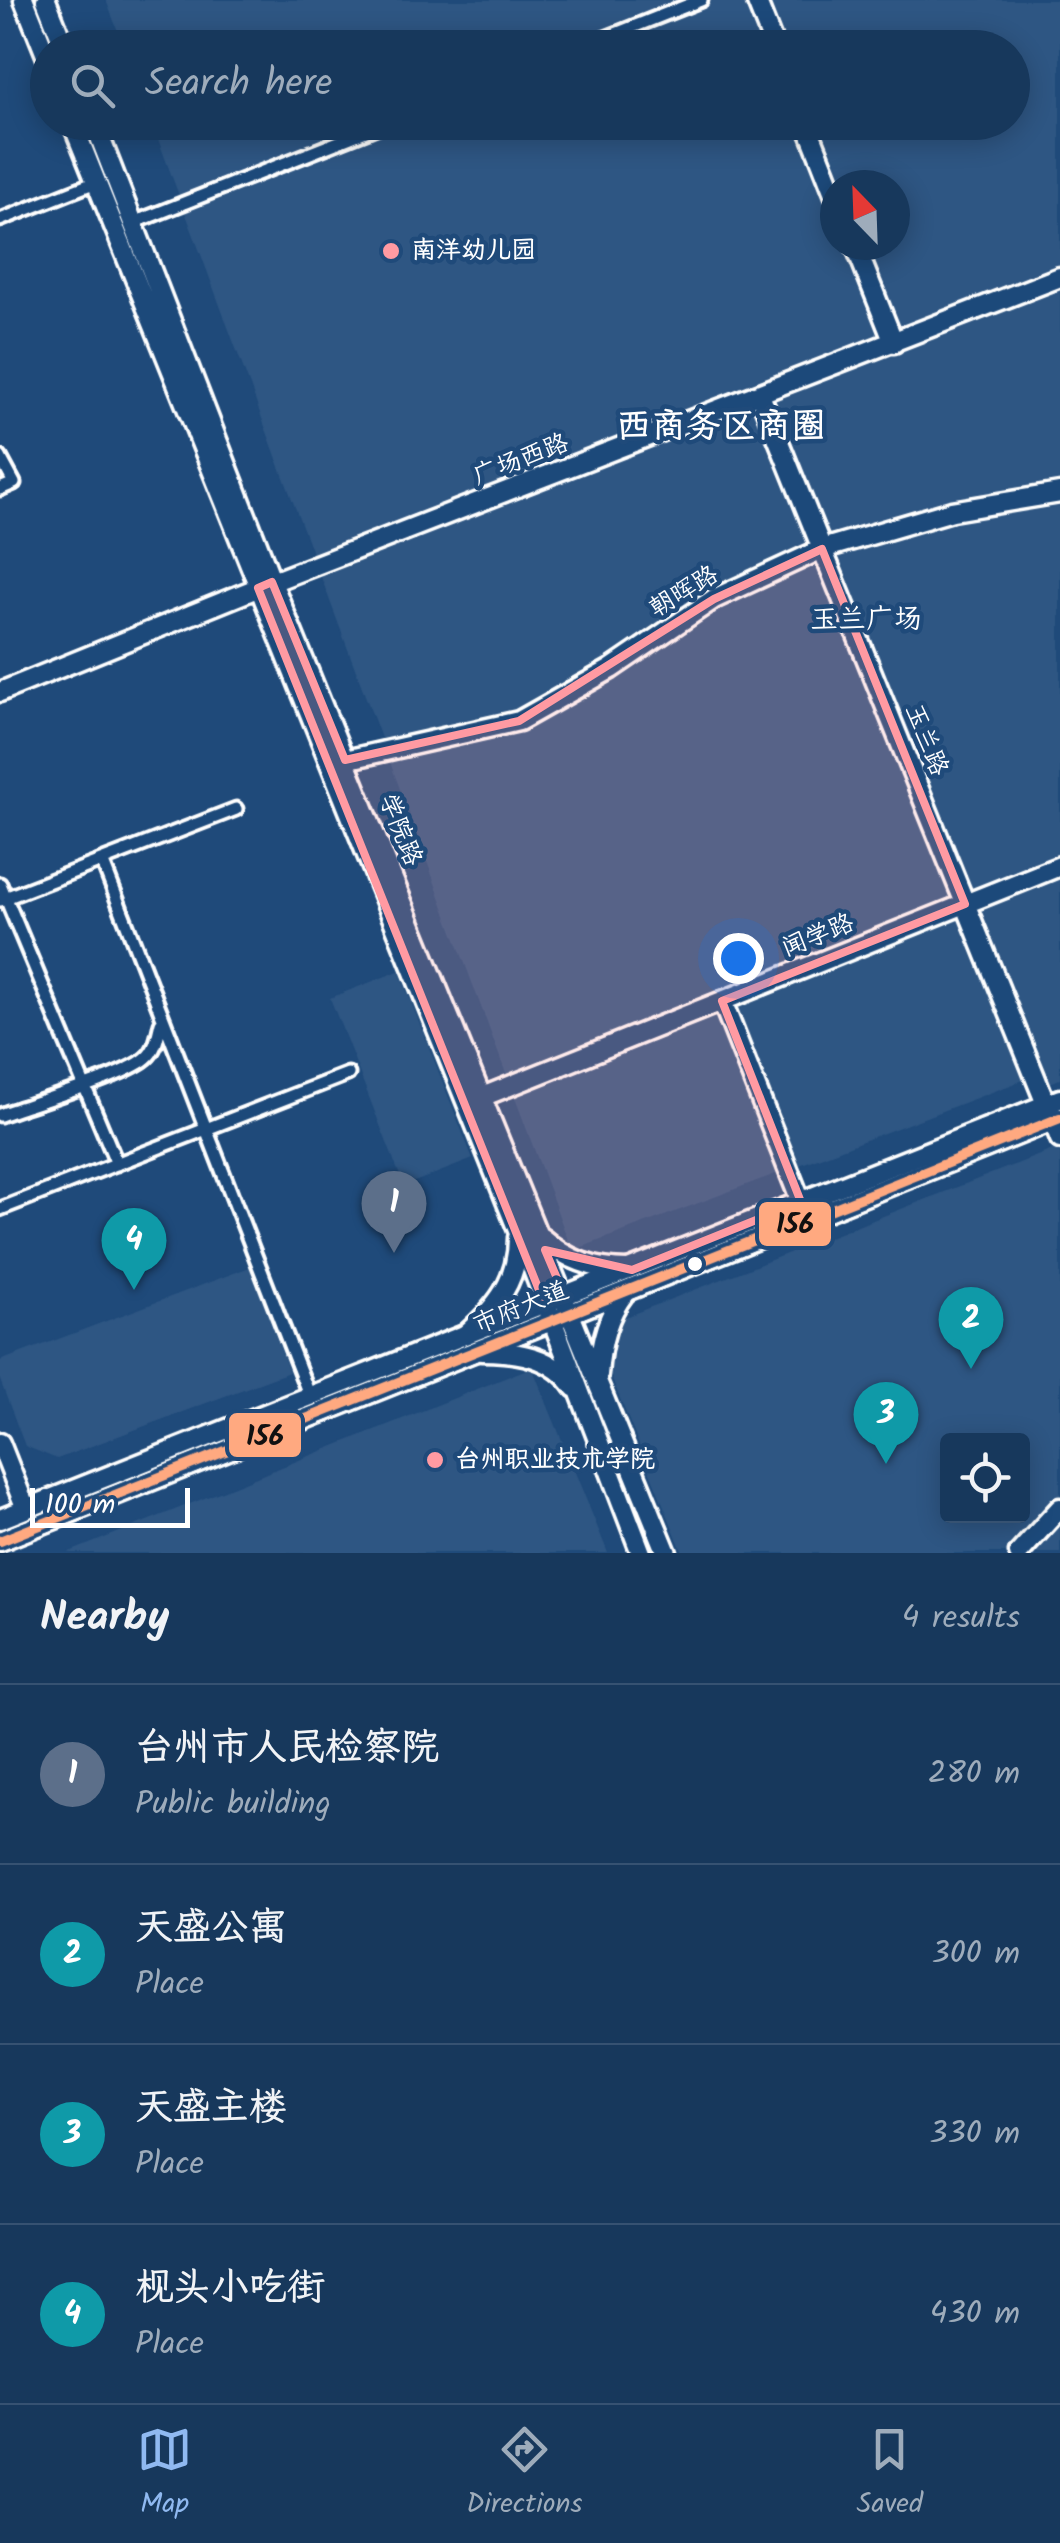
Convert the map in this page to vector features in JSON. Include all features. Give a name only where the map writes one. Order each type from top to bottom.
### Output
[{"type":"main road","points":[[24,0],[36,30]]},
{"type":"main road","points":[[46,0],[58,30]]},
{"type":"main road","points":[[756,0],[768,30]]},
{"type":"main road","name":"学院路","points":[[79,140],[265,585],[345,760],[667,1553]]},
{"type":"main road","name":"学院路","points":[[101,140],[265,585],[641,1553]]},
{"type":"main road","points":[[813,140],[825,170]]},
{"type":"main road","points":[[861,260],[894,343]]},
{"type":"main road","name":"广场西路","points":[[0,692],[265,585],[1060,277]]},
{"type":"main road","name":"玉兰路","points":[[760,394],[965,904],[1056,1116]]},
{"type":"main road","name":"朝晖路","points":[[345,760],[519,720],[610,669],[714,600],[822,549],[952,510],[1060,493]]},
{"type":"main road","name":"闻学路","points":[[482,1097],[1060,866]]},
{"type":"main road","points":[[722,1002],[802,1202]]},
{"type":"main road","name":"市府大道","points":[[0,1541],[481,1351],[549,1314],[565,1297],[632,1270],[802,1202],[1056,1116]]},
{"type":"main road","name":"市府大道","points":[[0,1519],[463,1337],[549,1314],[572,1315],[1056,1116]]},
{"type":"main road","points":[[463,1337],[508,1288],[515,1270],[518,1232]]},
{"type":"main road","points":[[538,1234],[573,1260],[606,1270],[632,1270]]},
{"type":"main road","points":[[598,1380],[603,1338],[624,1294]]},
{"type":"main road","points":[[481,1351],[520,1352],[540,1359],[571,1382],[583,1401]]},
{"type":"main road","points":[[0,1442],[26,1508]]},
{"type":"main road","points":[[1020,1553],[1060,1508]]},
{"type":"street","points":[[625,30],[701,0]]},
{"type":"street","points":[[133,223],[343,140]]},
{"type":"street","points":[[0,220],[96,182]]},
{"type":"street","points":[[0,458],[14,483],[0,488]]},
{"type":"street","points":[[3,899],[236,809]]},
{"type":"street","points":[[104,863],[310,1398]]},
{"type":"street","points":[[0,884],[116,1164]]},
{"type":"street","points":[[0,1115],[146,1059],[157,1041],[162,1020]]},
{"type":"street","points":[[0,1209],[348,1074]]},
{"type":"highlighted area","points":[[822,549],[965,904],[722,1001],[801,1202],[632,1270],[545,1250],[565,1297],[545,1305],[258,588],[272,582],[345,760],[519,721],[714,599]]},
{"type":"shaded area","points":[[106,0],[1060,0],[1060,1079],[1047,1084],[1042,1073],[572,1251],[158,140],[1030,140],[1030,30],[117,30]]},
{"type":"shaded area","points":[[399,971],[473,1159],[404,1186],[330,998]]},
{"type":"shaded area","points":[[1060,1147],[1060,1553],[683,1553],[592,1330]]},
{"type":"shaded area","points":[[250,1267],[289,1372],[57,1459],[25,1446],[0,1380],[0,1361]]},
{"type":"shaded area","name":"台州职业技术学院","points":[[532,1367],[608,1553],[67,1553]]},
{"type":"transit line","name":"156","points":[[0,1541],[1060,1118]]},
{"type":"place","name":"南洋幼儿园","points":[[391,251]]},
{"type":"place","name":"台州市人民检察院","points":[[394,1253]]},
{"type":"place","name":"枧头小吃街","points":[[134,1290]]},
{"type":"place","name":"天盛公寓","points":[[971,1369]]},
{"type":"place","name":"台州职业技术学院","points":[[435,1460]]},
{"type":"place","name":"天盛主楼","points":[[886,1464]]},
{"type":"district","name":"西商务区商圈","points":[[721,428]]},
{"type":"district","name":"玉兰广场","points":[[866,620]]}]
